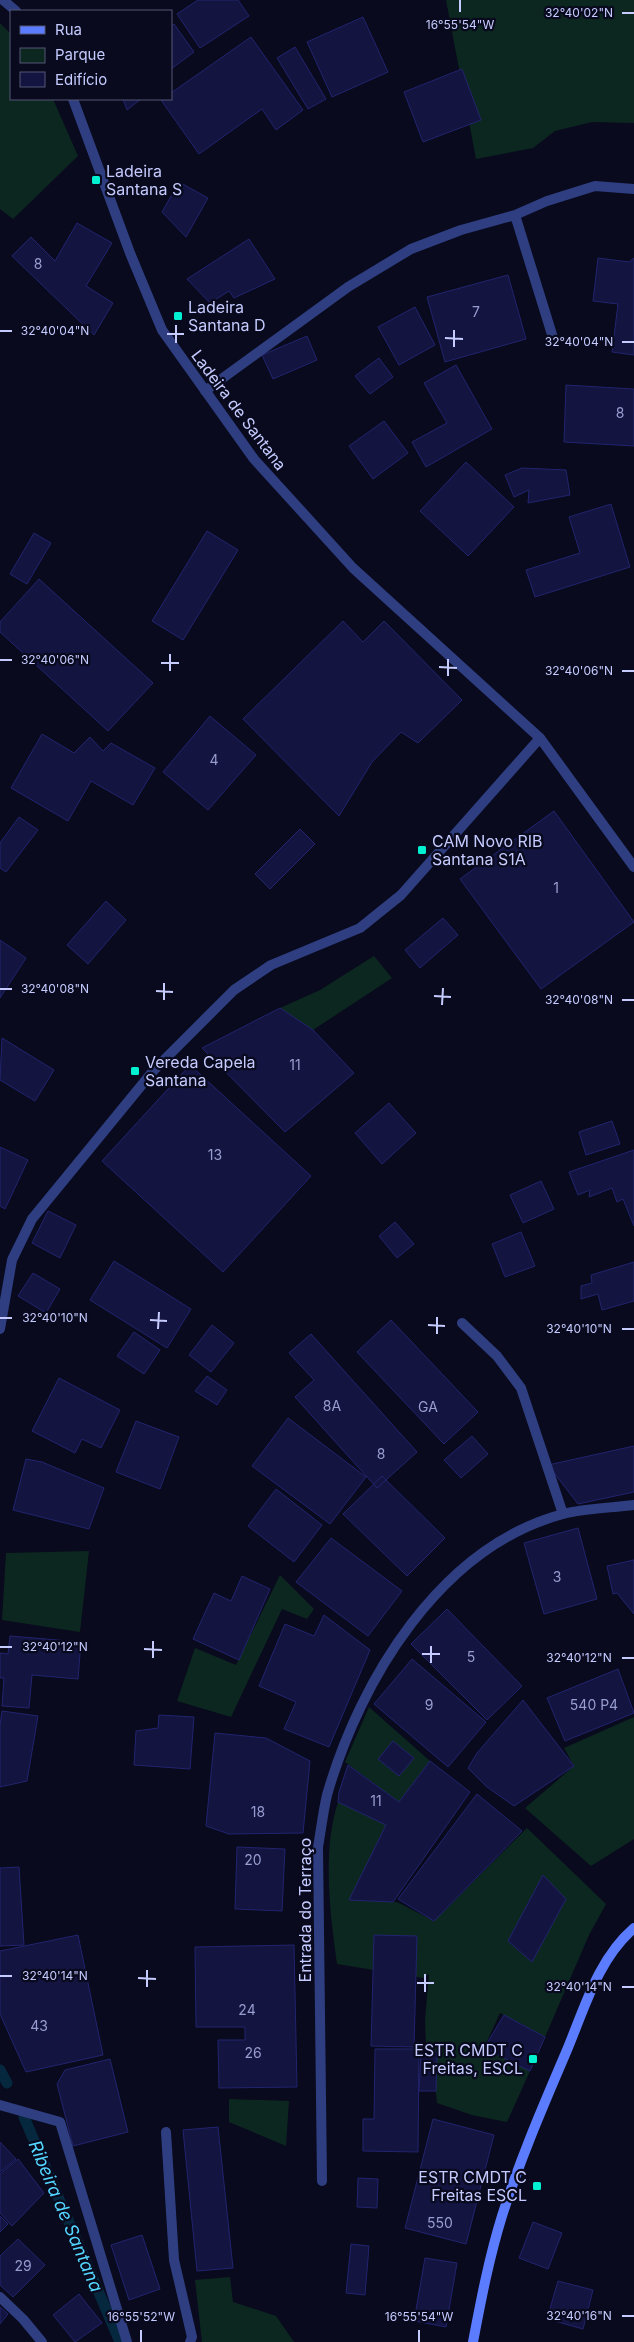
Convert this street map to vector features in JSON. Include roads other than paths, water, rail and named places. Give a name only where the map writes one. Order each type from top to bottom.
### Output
[{"type":"main road","points":[[473,2342],[485,2277],[502,2215],[535,2127],[597,1975],[620,1941],[634,1928]]},
{"type":"street","points":[[3,0],[15,10]]},
{"type":"street","name":"Ladeira de Santana","points":[[73,100],[130,253],[162,330],[254,459],[354,568],[540,738],[634,866]]},
{"type":"street","points":[[205,391],[348,287],[411,249],[461,230],[515,216],[547,201],[595,186],[634,189]]},
{"type":"street","points":[[515,216],[554,341]]},
{"type":"street","points":[[0,1329],[12,1260],[32,1218],[154,1070],[234,990],[271,965],[360,928],[401,895],[540,738]]},
{"type":"street","points":[[462,1323],[497,1356],[522,1388],[563,1514]]},
{"type":"street","name":"Entrada do Terraço","points":[[322,2181],[318,1847],[327,1796],[345,1743],[363,1700],[388,1658],[436,1592],[487,1549],[536,1524],[563,1514],[634,1505]]},
{"type":"street","points":[[0,2105],[60,2122],[127,2342]]},
{"type":"street","points":[[166,2132],[174,2260],[192,2336],[190,2342]]},
{"type":"street","points":[[0,2297],[23,2319],[42,2342]]},
{"type":"waterway","name":"Ribeira de Santana","points":[[0,2070],[7,2083]]},
{"type":"waterway","name":"Ribeira de Santana","points":[[24,2117],[120,2342]]},
{"type":"place","name":"Ladeira Santana S","points":[[96,180]]},
{"type":"place","name":"Ladeira Santana D","points":[[178,316]]},
{"type":"place","name":"CAM Novo RIB Santana S1A","points":[[422,850]]},
{"type":"place","name":"Vereda Capela Santana","points":[[135,1071]]},
{"type":"place","name":"ESTR CMDT C Freitas, ESCL","points":[[533,2059]]},
{"type":"place","name":"ESTR CMDT C Freitas ESCL","points":[[537,2186]]}]
